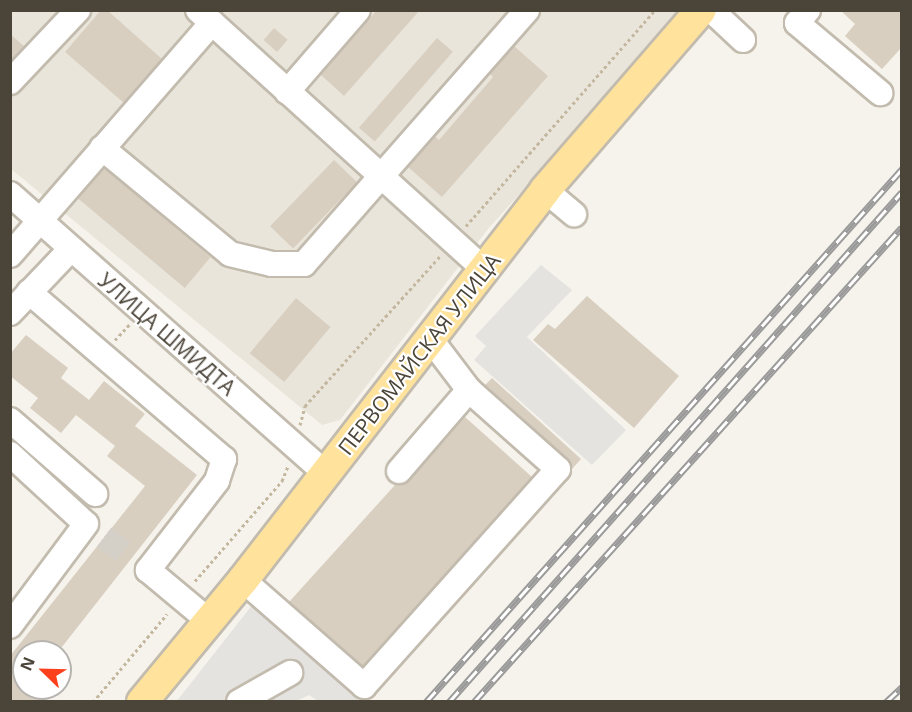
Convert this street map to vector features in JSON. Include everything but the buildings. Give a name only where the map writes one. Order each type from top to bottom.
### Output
[{"type":"main road","name":"ПЕРВОМАЙСКАЯ УЛИЦА","points":[[142,702],[243,580],[545,190],[701,10]]},
{"type":"street","points":[[10,82],[78,10]]},
{"type":"street","points":[[287,92],[358,10]]},
{"type":"street","points":[[102,148],[230,254],[272,264],[304,264],[527,10]]},
{"type":"street","points":[[711,10],[743,40]]},
{"type":"street","points":[[808,10],[797,23],[880,93]]},
{"type":"street","points":[[10,255],[102,148],[205,17],[485,270]]},
{"type":"street","points":[[545,190],[574,214]]},
{"type":"street","name":"УЛИЦА ШМИДТА","points":[[10,194],[325,473]]},
{"type":"street","points":[[10,313],[71,249]]},
{"type":"street","points":[[29,292],[224,459],[217,481],[140,564],[208,620]]},
{"type":"street","points":[[243,580],[364,686],[558,469],[469,390],[431,340]]},
{"type":"street","points":[[399,471],[469,390]]},
{"type":"street","points":[[10,420],[95,494]]},
{"type":"street","points":[[10,454],[95,530],[10,626]]},
{"type":"street","points":[[239,702],[291,673]]},
{"type":"path","points":[[102,355],[142,311]]},
{"type":"path","points":[[93,702],[282,481],[295,446]]},
{"type":"shaded area","points":[[10,11],[683,11],[488,229],[340,420],[322,425],[11,169]]},
{"type":"shaded area","points":[[541,265],[572,290],[527,337],[626,430],[592,465],[474,360],[486,346],[475,336]]},
{"type":"shaded area","points":[[253,604],[365,701],[318,701],[309,695],[294,702],[176,702]]},
{"type":"tunnel","points":[[104,537],[132,558]]},
{"type":"railway","points":[[426,702],[902,169]]},
{"type":"railway","points":[[449,702],[902,192]]},
{"type":"railway","points":[[474,702],[902,227]]},
{"type":"railway","points":[[886,702],[902,687]]}]
